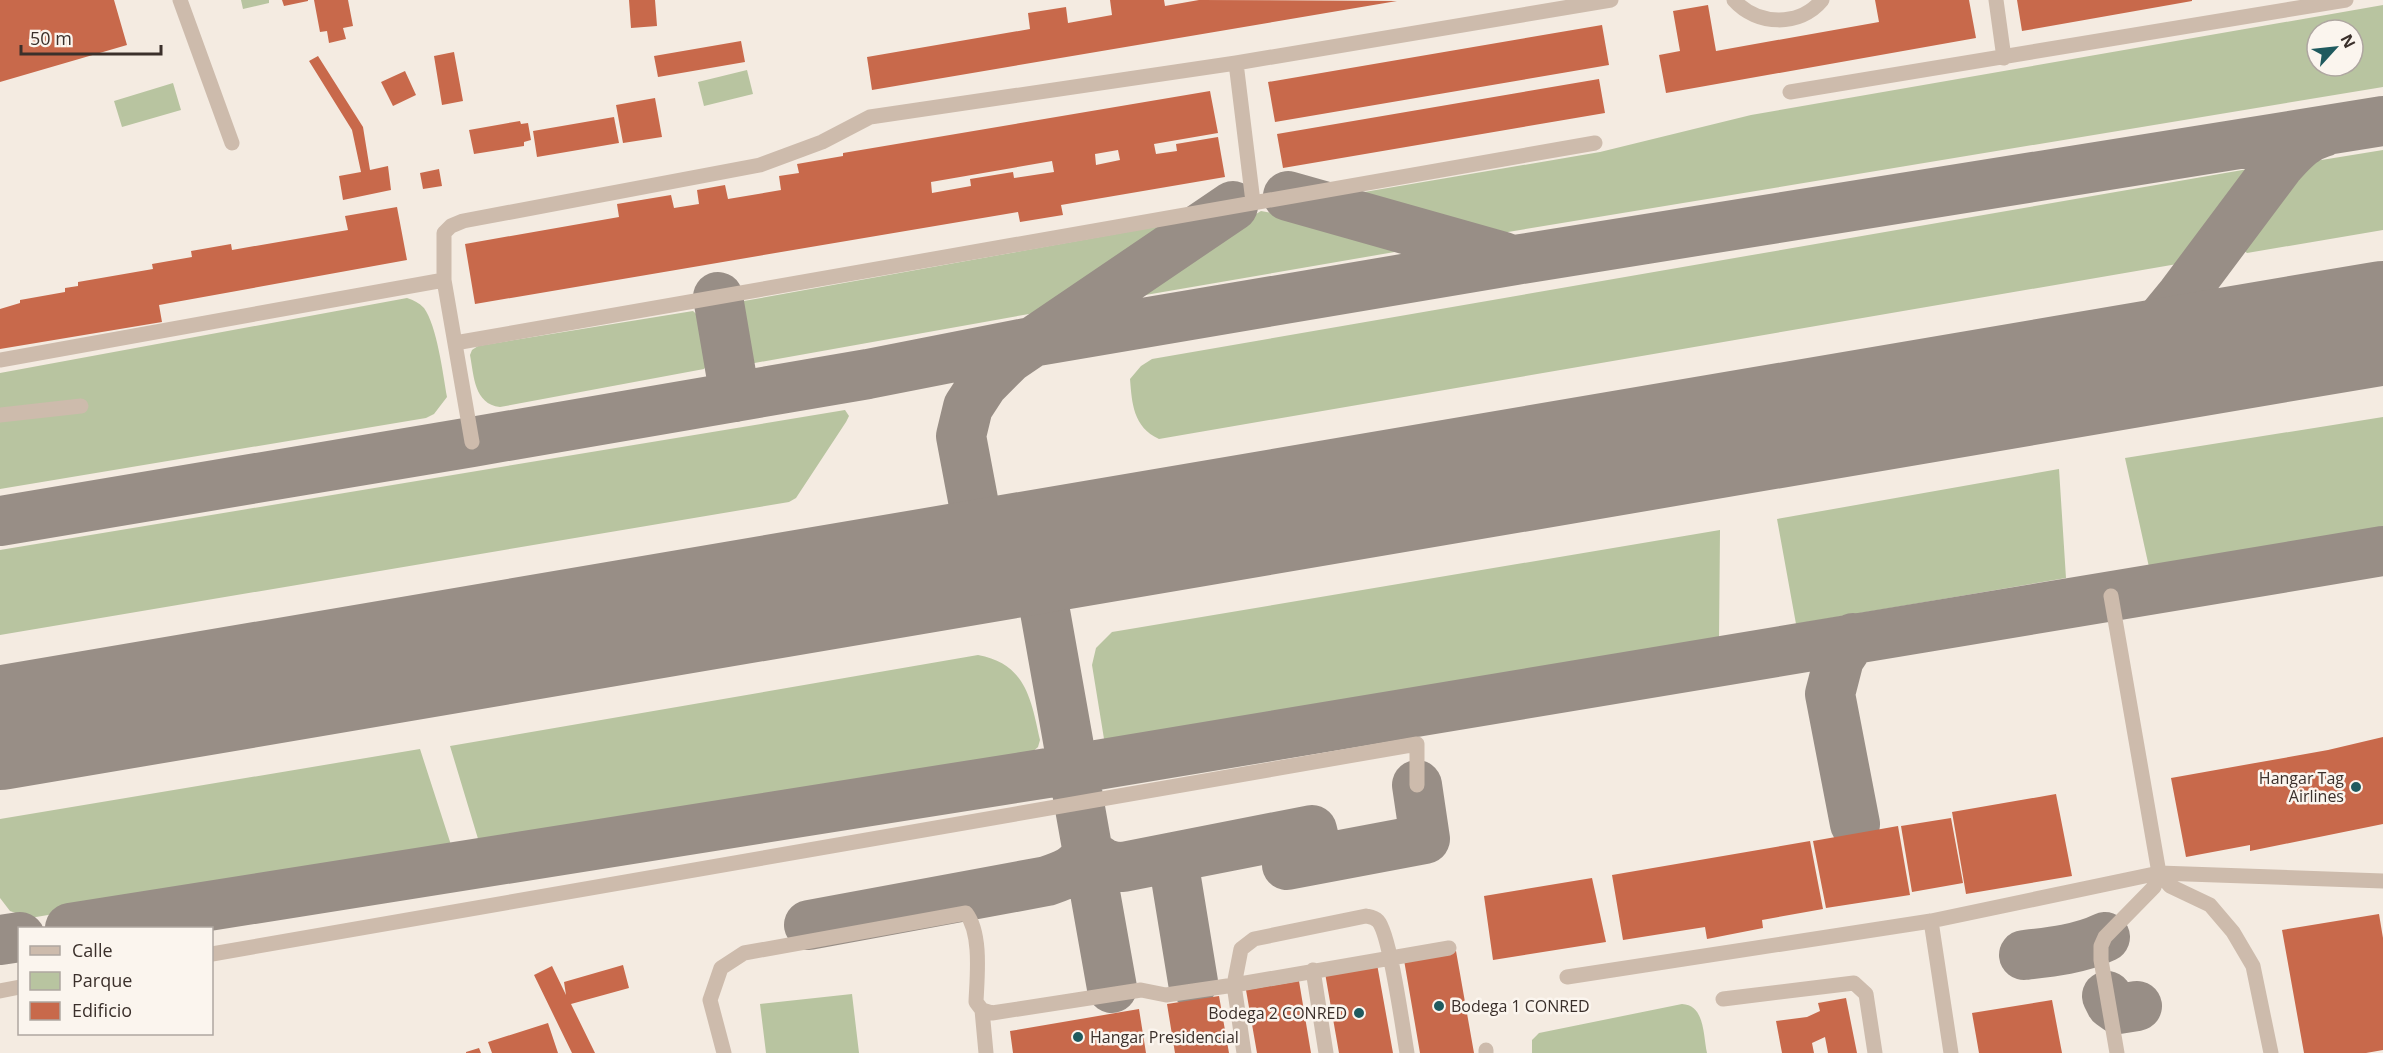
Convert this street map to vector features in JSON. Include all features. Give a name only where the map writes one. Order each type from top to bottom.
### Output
[{"type":"street","points":[[180,0],[232,143]]},
{"type":"street","points":[[472,442],[444,280],[444,233],[451,226],[463,221],[760,165],[822,142],[870,117],[1236,63],[1611,0]]},
{"type":"street","points":[[1734,0],[1747,11],[1771,20],[1797,17],[1809,12],[1822,0]]},
{"type":"street","points":[[1996,0],[2004,58]]},
{"type":"street","points":[[1790,92],[2346,0]]},
{"type":"street","points":[[1236,63],[1253,202]]},
{"type":"street","points":[[455,343],[1595,143]]},
{"type":"street","points":[[0,360],[444,280]]},
{"type":"street","points":[[0,415],[81,406]]},
{"type":"street","points":[[2110,596],[2159,873],[2154,887],[2105,937],[2101,946],[2101,960],[2117,1053]]},
{"type":"street","points":[[213,954],[1417,744],[1417,785]]},
{"type":"street","points":[[2159,873],[2170,886],[2210,905],[2233,932],[2253,966],[2271,1053]]},
{"type":"street","points":[[1567,977],[1930,921],[2159,873],[2383,881]]},
{"type":"street","points":[[724,1053],[710,1000],[721,968],[744,953],[966,913],[972,920],[978,959],[976,1002],[982,1010],[986,1053]]},
{"type":"street","points":[[1244,1053],[1234,985],[1241,949],[1254,939],[1366,916],[1380,923],[1390,957],[1407,1053]]},
{"type":"street","points":[[1930,921],[1951,1053]]},
{"type":"street","points":[[982,1010],[992,1013],[1141,990],[1166,995],[1449,948]]},
{"type":"street","points":[[1313,970],[1326,1053]]},
{"type":"street","points":[[1724,999],[1854,983],[1866,994],[1875,1053]]},
{"type":"street","points":[[0,991],[18,987]]},
{"type":"green space","points":[[241,0],[269,0],[269,3],[243,9]]},
{"type":"green space","points":[[2383,5],[2383,87],[1490,235],[1474,234],[1335,197],[1600,152],[1751,115],[2305,19],[2305,78],[2365,78],[2365,18],[2308,18]]},
{"type":"green space","points":[[747,70],[753,94],[704,106],[698,82]]},
{"type":"green space","points":[[173,83],[181,110],[122,127],[114,101]]},
{"type":"green space","points":[[2383,150],[2383,230],[2247,253],[2241,248],[2303,163]]},
{"type":"green space","points":[[2254,168],[2183,263],[1159,439],[1144,428],[1135,414],[1133,405],[1130,379],[1141,366],[1152,359]]},
{"type":"green space","points":[[1261,211],[1405,237],[1411,240],[1412,249],[1128,298],[1125,296],[1125,292],[1129,289]]},
{"type":"green space","points":[[1180,224],[1179,229],[1046,311],[749,364],[740,357],[733,316],[744,301]]},
{"type":"green space","points":[[407,298],[424,308],[429,316],[439,351],[447,397],[434,414],[426,418],[0,489],[0,373]]},
{"type":"green space","points":[[693,311],[705,322],[711,359],[704,369],[500,407],[485,401],[474,380],[470,355],[472,350],[478,346]]},
{"type":"green space","points":[[845,410],[849,416],[846,422],[796,498],[789,502],[0,635],[0,550]]},
{"type":"green space","points":[[2383,417],[2383,529],[2149,567],[2125,458]]},
{"type":"green space","points":[[2059,469],[2066,578],[1796,624],[1777,519]]},
{"type":"green space","points":[[1720,530],[1719,638],[1105,745],[1092,665],[1096,648],[1112,632]]},
{"type":"green space","points":[[978,655],[1007,666],[1024,686],[1040,740],[1038,747],[1030,754],[479,842],[450,746]]},
{"type":"green space","points":[[420,749],[452,848],[30,918],[10,911],[0,898],[0,819]]},
{"type":"green space","points":[[852,994],[859,1053],[766,1053],[760,1004]]},
{"type":"green space","points":[[1682,1004],[1690,1006],[1699,1015],[1707,1053],[1532,1053],[1532,1040],[1539,1033]]},
{"type":"building","points":[[0,0],[114,0],[127,45],[0,82]]},
{"type":"building","points":[[282,0],[308,0],[308,1],[284,6]]},
{"type":"building","points":[[314,0],[348,0],[353,26],[343,28],[346,39],[329,43],[327,31],[320,32]]},
{"type":"building","points":[[629,0],[655,0],[657,26],[631,28]]},
{"type":"building","points":[[1110,0],[1164,0],[1165,6],[1199,0],[1397,1],[872,90],[867,57],[1030,29],[1028,13],[1066,7],[1068,23],[1112,15]]},
{"type":"building","points":[[1875,0],[1969,0],[1976,38],[1666,93],[1659,55],[1680,51],[1673,11],[1708,5],[1716,51],[1879,22]]},
{"type":"building","points":[[2017,0],[2192,0],[2192,1],[2022,31]]},
{"type":"building","points":[[1602,25],[1609,65],[1275,122],[1268,82]]},
{"type":"building","points":[[741,41],[745,62],[658,77],[654,56]]},
{"type":"building","points":[[454,52],[463,101],[442,105],[434,56]]},
{"type":"building","points":[[318,56],[363,127],[370,170],[388,166],[391,190],[343,200],[339,176],[361,172],[352,130],[309,61]]},
{"type":"building","points":[[405,71],[416,95],[393,106],[381,82]]},
{"type":"building","points":[[1599,79],[1605,113],[1283,168],[1277,134]]},
{"type":"building","points":[[1210,91],[1218,133],[1154,144],[1156,154],[1177,151],[1176,144],[1218,137],[1225,177],[1061,205],[1063,215],[1020,222],[1018,212],[475,304],[465,244],[619,217],[617,204],[671,195],[674,208],[699,204],[697,190],[725,185],[728,199],[781,190],[779,176],[799,173],[797,164],[843,156],[843,153]],"holes":[[[1118,150],[1120,160],[1096,165],[1095,154]],[[1052,161],[1054,172],[1014,178],[1013,172],[970,179],[971,186],[932,193],[931,182]]]},
{"type":"building","points":[[655,98],[662,137],[623,143],[616,105]]},
{"type":"building","points":[[614,117],[619,143],[537,157],[533,131]]},
{"type":"building","points":[[520,121],[521,124],[528,123],[531,140],[524,142],[524,146],[474,154],[469,130]]},
{"type":"building","points":[[439,169],[442,186],[423,189],[420,173]]},
{"type":"building","points":[[397,207],[407,260],[159,305],[162,322],[0,349],[0,309],[20,303],[20,300],[65,292],[65,288],[78,286],[78,282],[153,269],[152,264],[192,257],[191,251],[231,244],[232,250],[348,230],[345,216]]},
{"type":"building","points":[[2383,737],[2383,824],[2250,851],[2250,845],[2186,857],[2171,778],[2328,750]]},
{"type":"building","points":[[2056,794],[2072,876],[1966,894],[1952,812]]},
{"type":"building","points":[[1951,818],[1963,883],[1912,892],[1901,826]]},
{"type":"building","points":[[1898,826],[1910,895],[1826,908],[1813,841]]},
{"type":"building","points":[[1810,841],[1823,909],[1762,920],[1763,928],[1707,939],[1705,927],[1623,940],[1612,875]]},
{"type":"building","points":[[1592,878],[1606,942],[1493,960],[1484,896]]},
{"type":"building","points":[[2379,914],[2383,938],[2383,1050],[2366,1053],[2304,1053],[2282,930]]},
{"type":"building","name":"Bodega 1 CONRED","points":[[1456,951],[1474,1053],[1420,1053],[1404,960]]},
{"type":"building","name":"Bodega 2 CONRED","points":[[1377,964],[1393,1053],[1339,1053],[1325,973]]},
{"type":"building","points":[[623,965],[629,988],[571,1004],[595,1053],[572,1053],[534,975],[552,966],[566,995],[564,982]]},
{"type":"building","points":[[1299,981],[1311,1053],[1257,1053],[1246,990]]},
{"type":"building","points":[[1219,996],[1229,1053],[1175,1053],[1167,1004]]},
{"type":"building","points":[[1846,998],[1857,1053],[1828,1053],[1825,1037],[1812,1043],[1814,1053],[1782,1053],[1776,1021],[1807,1017],[1820,1011],[1818,1003]]},
{"type":"building","points":[[2052,1000],[2062,1053],[1979,1053],[1972,1013]]},
{"type":"building","points":[[1139,1009],[1146,1053],[1013,1053],[1010,1031]]},
{"type":"building","points":[[548,1023],[558,1053],[492,1053],[488,1042]]},
{"type":"building","points":[[479,1048],[481,1053],[466,1053],[466,1052]]},
{"type":"taxiway","points":[[0,521],[868,374],[1031,342],[1515,260],[2383,121]]},
{"type":"taxiway","points":[[2122,368],[2182,295],[2280,164],[2304,141],[2323,132]]},
{"type":"taxiway","points":[[1288,196],[1504,257]]},
{"type":"taxiway","points":[[1043,600],[1026,574],[995,542],[974,505],[961,436],[968,407],[983,384],[1009,358],[1233,206]]},
{"type":"taxiway","points":[[2182,295],[2180,314],[2183,328],[2190,341],[2204,354]]},
{"type":"taxiway","points":[[718,297],[735,397]]},
{"type":"taxiway","points":[[2321,334],[2383,341]]},
{"type":"taxiway","points":[[953,566],[970,537],[974,505]]},
{"type":"taxiway","points":[[1059,548],[1049,571],[1043,600],[1112,988]]},
{"type":"taxiway","points":[[76,927],[1073,769],[2383,551]]},
{"type":"taxiway","points":[[1853,638],[1839,659],[1830,694],[1855,824]]},
{"type":"taxiway","points":[[1287,865],[1425,839],[1417,785]]},
{"type":"taxiway","points":[[809,925],[1047,881],[1076,868],[1088,852],[1104,863],[1123,867],[1312,830],[1319,859]]},
{"type":"taxiway","points":[[1185,855],[1176,865],[1175,872],[1193,982]]},
{"type":"taxiway","points":[[0,940],[18,937]]},
{"type":"taxiway","points":[[2024,955],[2076,947],[2105,937]]},
{"type":"taxiway","points":[[2107,996],[2111,1004],[2118,1009],[2137,1006]]},
{"type":"runway","points":[[0,728],[2383,323]]},
{"type":"place","name":"Hangar Tag Airlines","points":[[2356,787]]},
{"type":"place","name":"Bodega 1 CONRED","points":[[1439,1006]]},
{"type":"place","name":"Bodega 2 CONRED","points":[[1359,1013]]},
{"type":"place","name":"Hangar Presidencial","points":[[1078,1037]]}]
